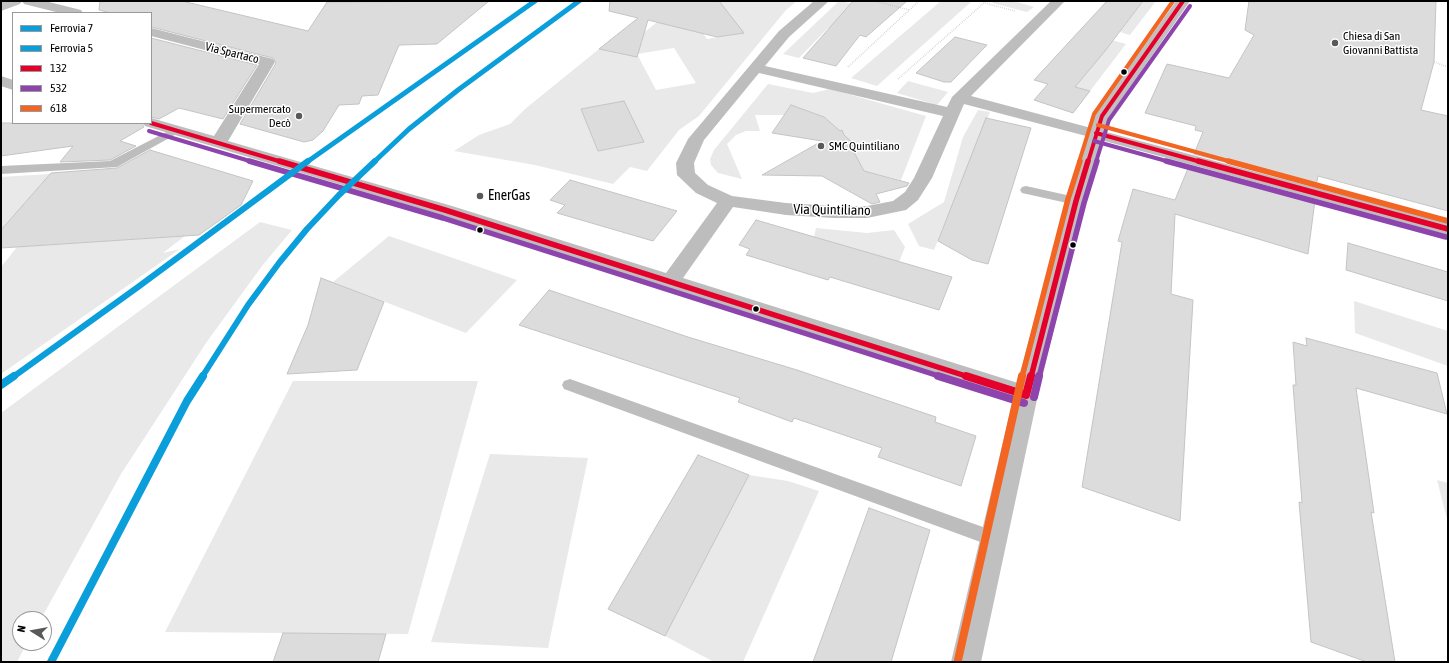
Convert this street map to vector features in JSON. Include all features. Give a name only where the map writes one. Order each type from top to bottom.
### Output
[{"type":"street","points":[[1,8],[15,1]]},
{"type":"street","points":[[29,1],[72,12]]},
{"type":"street","name":"Via Quintiliano","points":[[822,1],[784,34],[696,139],[685,164],[686,175],[702,188],[728,201],[786,209],[834,212],[867,212],[898,206],[912,196],[923,178],[958,100],[1058,1]]},
{"type":"street","points":[[966,662],[1026,395],[1076,201],[1096,133],[1102,116],[1184,1]]},
{"type":"street","name":"Via Spartaco","points":[[152,32],[268,62],[219,142]]},
{"type":"street","points":[[756,68],[952,113]]},
{"type":"street","points":[[1,81],[12,84]]},
{"type":"street","points":[[961,98],[1096,133],[1448,229]]},
{"type":"street","points":[[152,123],[445,210],[1026,395]]},
{"type":"street","points":[[670,282],[728,201]]},
{"type":"lane","points":[[1,8],[21,1]]},
{"type":"lane","points":[[1,170],[113,164],[176,130]]},
{"type":"lane","points":[[1026,190],[1076,201]]},
{"type":"lane","points":[[570,385],[994,539]]},
{"type":"path","points":[[875,1],[909,10]]},
{"type":"path","points":[[828,85],[919,1]]},
{"type":"path","points":[[878,96],[985,2],[1041,18]]},
{"type":"path","points":[[1434,62],[1448,67]]},
{"type":"shaded area","points":[[683,1],[797,1],[786,10],[699,116],[679,130],[647,171],[630,167],[613,184],[535,165],[454,151],[479,135],[510,124],[525,109],[599,49],[619,53]],"holes":[[[686,8],[743,33],[707,39]],[[674,48],[696,83],[656,90],[637,54]],[[624,102],[644,142],[598,151],[581,109]]]},
{"type":"shaded area","points":[[839,1],[859,5],[827,29],[799,58],[783,54]]},
{"type":"shaded area","points":[[941,1],[972,1],[877,86],[851,78]]},
{"type":"shaded area","points":[[994,1],[1013,1],[1034,7],[1027,12],[992,3]]},
{"type":"shaded area","points":[[1143,1],[1156,1],[1130,35],[1120,32]]},
{"type":"shaded area","points":[[1112,40],[1126,44],[1090,91],[1075,87]]},
{"type":"shaded area","points":[[908,81],[948,92],[937,105],[897,93]]},
{"type":"shaded area","points":[[768,84],[813,93],[830,89],[926,116],[901,180],[844,166],[852,150],[844,135],[824,117],[791,105],[784,115],[755,115],[760,131],[746,131],[736,135],[727,144],[742,179],[718,173],[711,165],[710,159],[714,150]]},
{"type":"shaded area","points":[[978,110],[990,112],[934,250],[919,246],[908,224],[944,202],[963,137]]},
{"type":"shaded area","points":[[50,174],[1,230],[1,177]]},
{"type":"shaded area","points":[[260,222],[292,230],[262,266],[206,343],[121,474],[45,611],[12,611],[12,651],[23,651],[17,662],[1,662],[1,413]]},
{"type":"shaded area","points":[[816,228],[867,233],[894,230],[905,247],[899,262],[814,237]]},
{"type":"shaded area","points":[[185,236],[163,253],[180,249],[1,374],[1,267],[17,247]]},
{"type":"shaded area","points":[[389,236],[517,280],[466,333],[333,282]]},
{"type":"shaded area","points":[[1354,301],[1448,331],[1448,366],[1355,333]]},
{"type":"shaded area","points":[[293,381],[478,381],[408,634],[165,632]]},
{"type":"shaded area","points":[[490,454],[588,458],[548,648],[431,642]]},
{"type":"shaded area","points":[[749,475],[788,481],[819,491],[743,662],[714,662],[665,636]]},
{"type":"shaded area","points":[[1437,480],[1448,483],[1448,523]]},
{"type":"building","points":[[100,1],[182,1],[308,31],[327,2],[489,1],[437,44],[399,45],[378,95],[362,96],[359,104],[339,105],[323,131],[313,140],[304,142],[240,124],[276,63],[273,58],[152,27],[152,12],[107,12],[99,10]]},
{"type":"building","points":[[610,1],[719,1],[744,33],[717,37],[648,20],[637,57],[599,49],[638,18],[609,11]]},
{"type":"building","points":[[853,1],[907,1],[866,37],[860,35],[836,66],[803,58]]},
{"type":"building","points":[[1107,1],[1143,1],[1105,51],[1075,87],[1090,91],[1073,113],[1034,100],[1048,84],[1034,80]]},
{"type":"building","points":[[1249,1],[1436,1],[1434,62],[1421,110],[1448,116],[1448,211],[1318,176],[1316,186],[1194,154],[1203,132],[1195,130],[1196,126],[1145,113],[1167,64],[1229,78],[1254,35],[1245,30]]},
{"type":"building","points":[[955,37],[987,45],[951,82],[944,82],[916,73]]},
{"type":"building","points":[[152,38],[257,65],[223,119],[179,108],[159,119],[152,117]]},
{"type":"building","points":[[624,101],[644,142],[598,151],[581,109]]},
{"type":"building","points":[[791,105],[824,117],[840,131],[842,130],[844,135],[857,147],[850,145],[864,171],[909,183],[907,186],[876,194],[880,202],[872,204],[822,176],[762,175],[822,141],[772,133]]},
{"type":"building","points":[[986,118],[1031,128],[988,264],[972,260],[938,241]]},
{"type":"building","points":[[1,123],[142,124],[144,127],[120,141],[136,146],[110,160],[60,162],[73,146],[1,156]]},
{"type":"building","points":[[150,150],[253,181],[241,205],[199,235],[1,248],[1,230],[51,173],[117,168]]},
{"type":"building","points":[[1189,166],[1315,200],[1308,254],[1175,214],[1171,294],[1193,300],[1180,521],[1082,487],[1122,242],[1118,241],[1133,189],[1175,200]]},
{"type":"building","points":[[570,180],[677,211],[653,241],[557,213],[565,205],[550,200]]},
{"type":"building","points":[[756,220],[952,277],[939,310],[830,277],[828,280],[746,255],[750,249],[739,245]]},
{"type":"building","points":[[1348,243],[1448,272],[1448,301],[1346,270]]},
{"type":"building","points":[[321,278],[384,302],[357,370],[287,374],[308,325]]},
{"type":"building","points":[[549,290],[688,337],[797,370],[936,417],[935,422],[976,436],[961,486],[878,457],[882,448],[794,418],[792,422],[738,402],[740,398],[519,325]]},
{"type":"building","points":[[1306,338],[1437,373],[1447,414],[1356,388],[1374,513],[1371,512],[1395,662],[1367,662],[1311,642],[1299,502],[1302,503],[1293,385],[1296,385],[1293,342],[1307,346]]},
{"type":"building","points":[[698,455],[749,475],[665,636],[608,609]]},
{"type":"building","points":[[869,508],[930,530],[891,662],[813,662]]},
{"type":"building","points":[[283,633],[386,634],[378,662],[273,662]]},
{"type":"rail line","name":"5","points":[[1,385],[138,287],[339,138],[535,1]]},
{"type":"rail line","name":"7","points":[[51,662],[187,401],[248,305],[279,263],[307,229],[339,195],[409,129],[458,90],[579,1]]},
{"type":"transit line","name":"618","points":[[958,660],[1018,393],[1068,199],[1094,114],[1173,1]]},
{"type":"transit line","name":"132","points":[[1026,395],[1076,201],[1102,116],[1183,1]]},
{"type":"transit line","name":"532","points":[[1034,397],[1084,203],[1109,120],[1190,6]]},
{"type":"transit line","name":"132","points":[[152,123],[445,210],[1026,395]]},
{"type":"transit line","name":"618","points":[[1098,125],[1448,221]]},
{"type":"transit line","name":"532","points":[[149,131],[443,218],[1024,403]]},
{"type":"transit line","name":"132","points":[[1096,133],[1448,229]]},
{"type":"transit line","name":"532","points":[[1094,141],[1446,237]]},
{"type":"place","name":"Chiesa di San Giovanni Battista","points":[[1335,43]]},
{"type":"place","name":"Supermercato Decò","points":[[299,116]]},
{"type":"place","name":"SMC Quintiliano","points":[[821,146]]},
{"type":"place","name":"EnerGas","points":[[480,196]]}]
